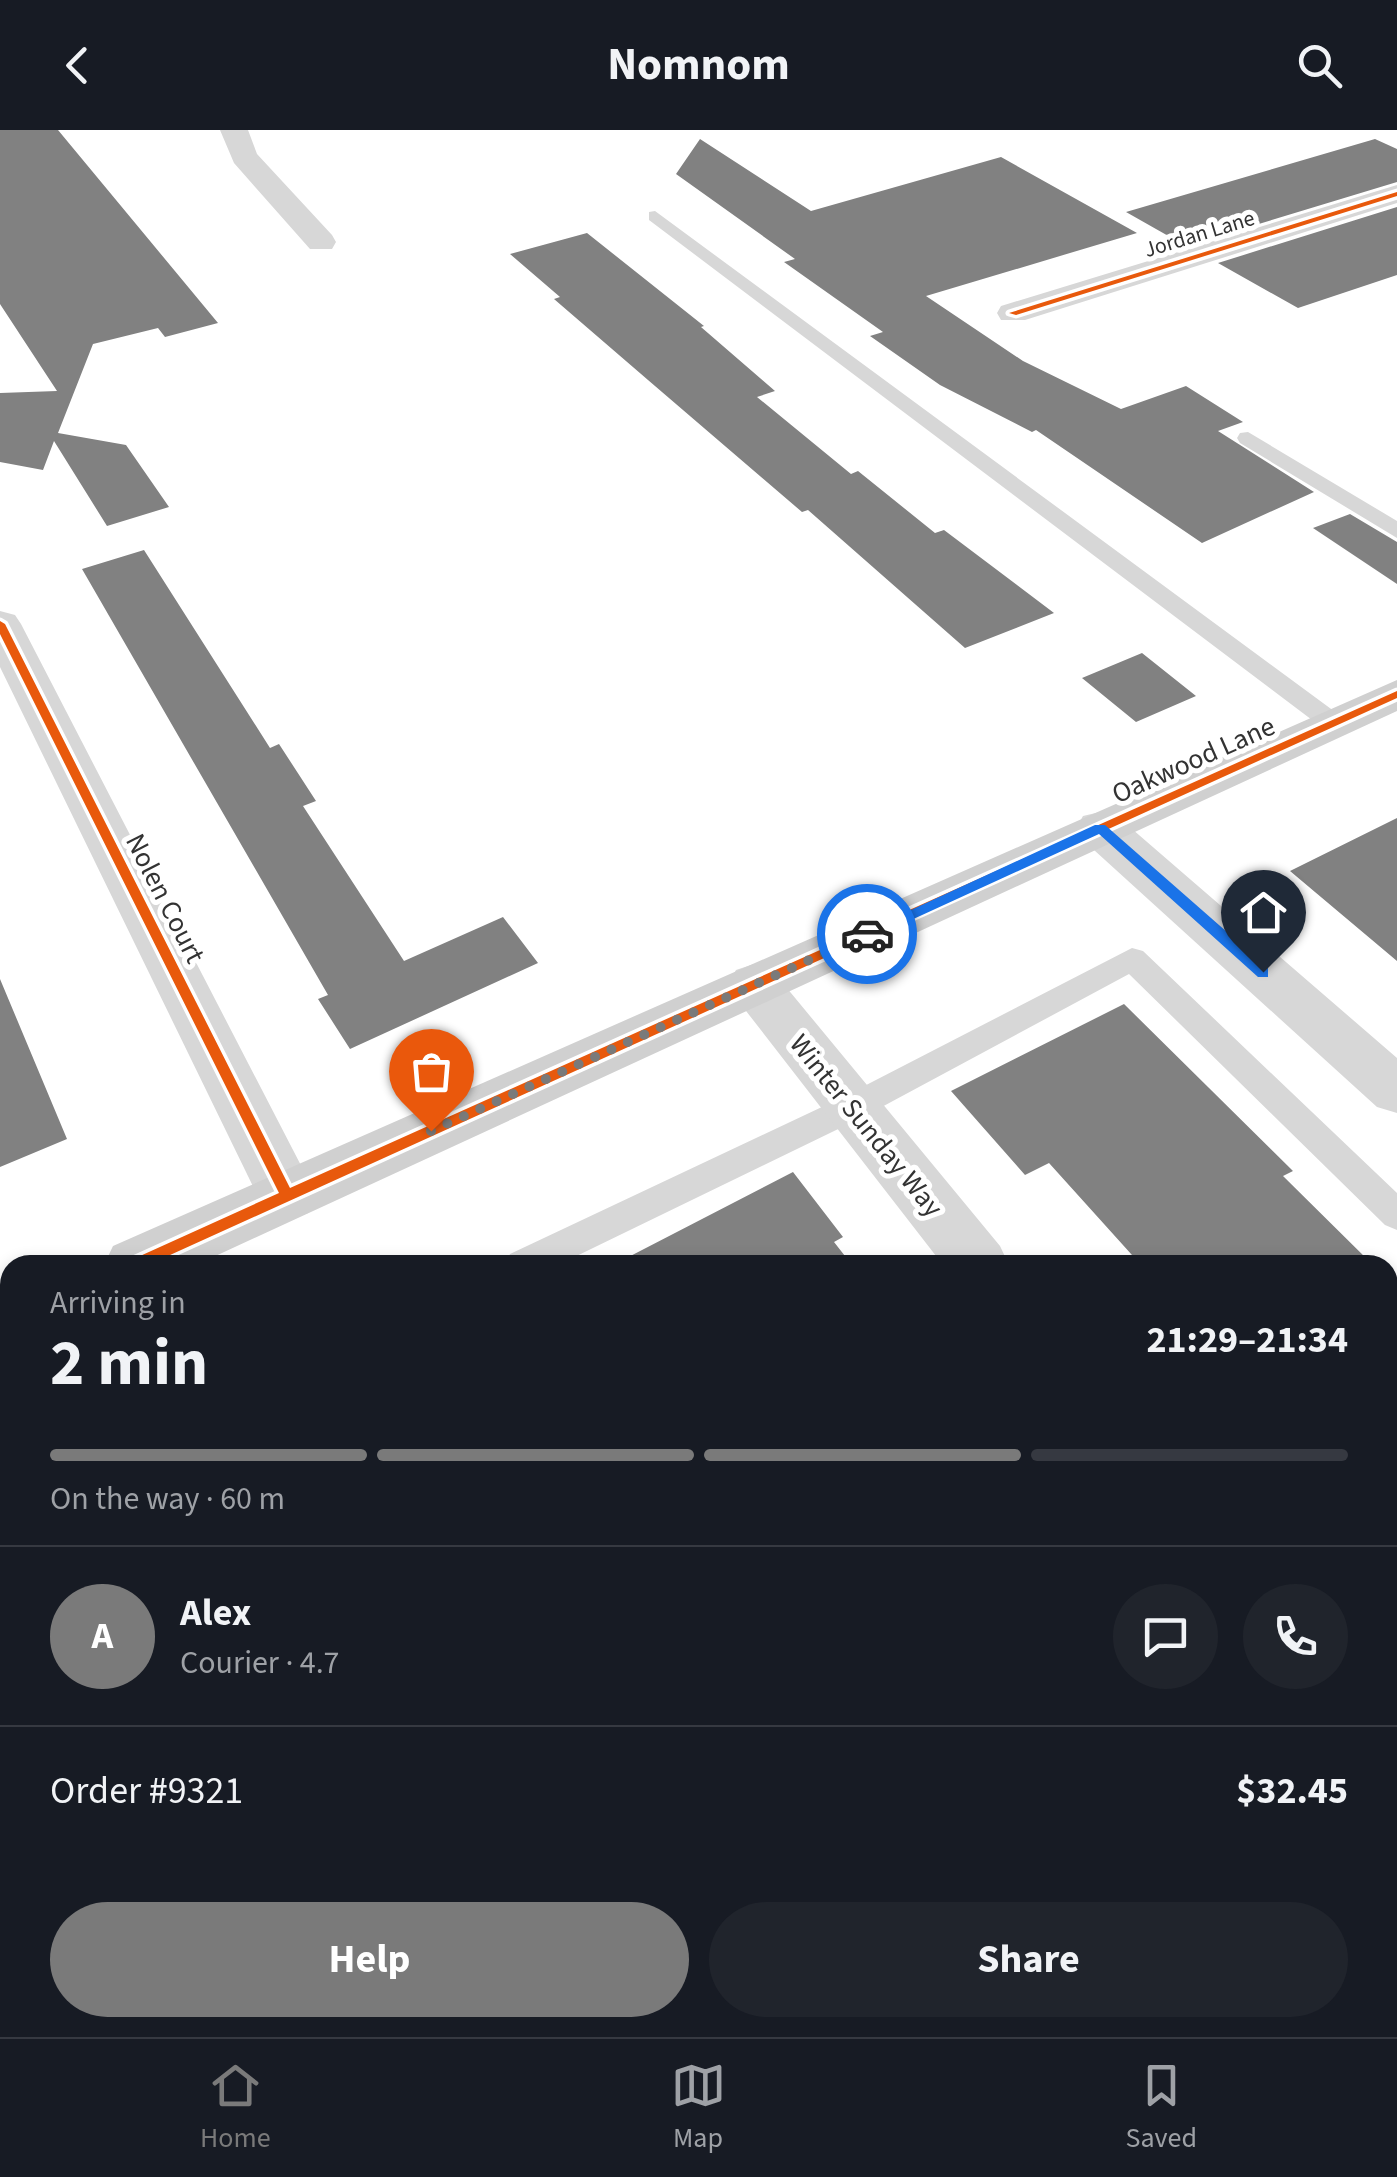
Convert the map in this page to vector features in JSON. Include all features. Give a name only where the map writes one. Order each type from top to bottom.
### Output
[{"type":"street","points":[[234,130],[244,157],[321,242]]},
{"type":"street","name":"Jordan Lane","points":[[1013,313],[1397,194]]},
{"type":"street","name":"Nolen Court","points":[[0,624],[288,1196]]},
{"type":"street","name":"Oakwood Lane","points":[[156,1255],[1397,694]]},
{"type":"street","points":[[1100,828],[1397,1091]]},
{"type":"street","name":"Winter Sunday Way","points":[[754,984],[972,1255]]},
{"type":"lane","points":[[655,216],[1333,723]]},
{"type":"lane","points":[[1248,438],[1397,531]]},
{"type":"lane","points":[[544,1255],[854,1108],[1132,959],[1397,1215]]},
{"type":"building","points":[[0,130],[58,130],[218,323],[165,337],[158,328],[93,344],[58,433],[126,445],[169,507],[107,526],[54,441],[43,470],[0,462],[0,393],[57,391],[0,304]]},
{"type":"building","points":[[700,139],[811,211],[1001,157],[1137,233],[926,296],[1023,361],[1121,409],[1186,386],[1243,422],[1218,431],[1314,492],[1202,543],[1036,430],[1032,432],[940,385],[870,336],[883,332],[784,262],[795,259],[676,174]]},
{"type":"building","points":[[1375,139],[1397,149],[1397,182],[1186,246],[1126,212]]},
{"type":"building","points":[[1397,207],[1397,275],[1298,308],[1218,263]]},
{"type":"building","points":[[587,233],[704,326],[701,327],[775,391],[757,397],[851,474],[858,471],[935,533],[944,530],[1054,613],[965,648],[808,510],[802,512],[554,299],[560,297],[510,254]]},
{"type":"building","points":[[1350,514],[1397,542],[1397,584],[1313,528]]},
{"type":"building","points":[[144,550],[270,748],[279,744],[316,801],[303,806],[404,961],[503,917],[538,963],[350,1049],[318,999],[328,995],[82,569]]},
{"type":"building","points":[[1142,653],[1196,696],[1136,722],[1082,678]]},
{"type":"building","points":[[1397,818],[1397,961],[1290,871]]},
{"type":"building","points":[[0,979],[67,1139],[0,1167]]},
{"type":"building","points":[[1124,1004],[1293,1171],[1283,1176],[1363,1255],[1132,1255],[1049,1163],[1025,1175],[951,1091]]},
{"type":"building","points":[[793,1172],[843,1237],[834,1242],[844,1255],[632,1255]]},
{"type":"cycle path","points":[[1013,313],[1397,194]]},
{"type":"cycle path","points":[[0,624],[287,1196]]},
{"type":"cycle path","points":[[156,1255],[1397,694]]},
{"type":"way so far","points":[[431,1131],[867,934]]},
{"type":"route","points":[[867,934],[1100,828],[1263,972]]}]
